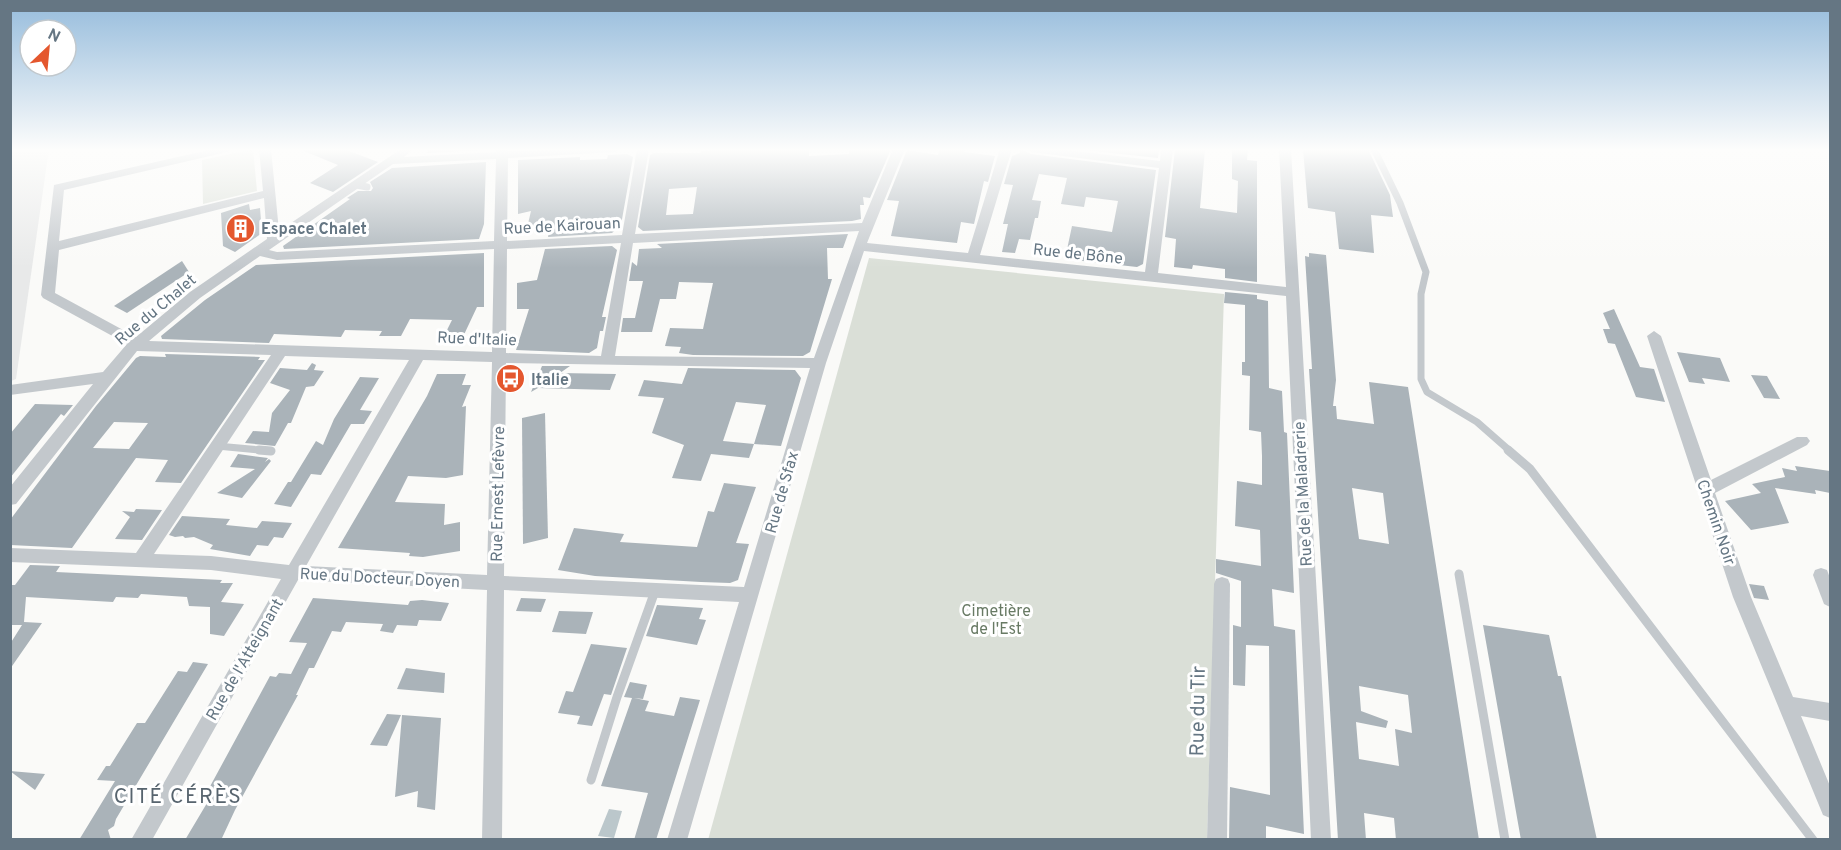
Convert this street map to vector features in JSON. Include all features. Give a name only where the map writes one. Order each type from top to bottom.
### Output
[{"type":"street","points":[[58,189],[48,295],[136,345]]},
{"type":"street","points":[[269,189],[274,242]]},
{"type":"street","name":"Rue du Chalet","points":[[10,499],[105,377],[136,345],[195,295],[358,189]]},
{"type":"street","name":"Rue Ernest Lefèvre","points":[[492,840],[502,189]]},
{"type":"street","points":[[607,360],[636,189]]},
{"type":"street","name":"Rue de Sfax","points":[[677,840],[819,363],[859,246],[883,189]]},
{"type":"street","points":[[974,258],[994,189]]},
{"type":"street","points":[[1150,277],[1162,189]]},
{"type":"street","name":"Rue de la Maladrerie","points":[[1287,189],[1294,292],[1296,393],[1321,840]]},
{"type":"street","points":[[53,247],[269,193]]},
{"type":"street","name":"Rue de Kairouan","points":[[259,252],[277,256],[867,227]]},
{"type":"street","name":"Rue de Bône","points":[[859,246],[1294,292]]},
{"type":"street","name":"Chemin Noir","points":[[1654,336],[1742,597],[1830,808]]},
{"type":"street","name":"Rue d'Italie","points":[[136,345],[499,358],[819,363]]},
{"type":"street","points":[[141,560],[282,350]]},
{"type":"street","name":"Rue de l'Atteignant","points":[[141,840],[419,354]]},
{"type":"street","points":[[10,390],[105,377]]},
{"type":"street","points":[[1706,490],[1802,441]]},
{"type":"street","name":"Rue du Docteur Doyen","points":[[10,555],[211,563],[293,573],[751,595]]},
{"type":"street","points":[[1821,575],[1830,599]]},
{"type":"street","name":"Rue du Tir","points":[[1217,840],[1222,584]]},
{"type":"street","points":[[1787,705],[1830,712]]},
{"type":"lane","points":[[1393,189],[1426,273],[1421,294],[1421,379],[1427,392],[1477,422],[1530,470],[1813,840]]},
{"type":"lane","points":[[217,446],[271,451]]},
{"type":"lane","points":[[1460,574],[1505,840]]},
{"type":"lane","points":[[591,780],[617,697],[655,591]]},
{"type":"shaded area","points":[[10,189],[43,189],[16,379],[11,381]]},
{"type":"shaded area","points":[[609,809],[622,811],[614,838],[598,836]]},
{"type":"green space","points":[[203,189],[257,189],[257,191],[203,204]]},
{"type":"green space","name":"Cimetière de l'Est","points":[[869,258],[1224,294],[1207,839],[708,840]]},
{"type":"building","points":[[324,189],[338,189],[333,192]]},
{"type":"building","points":[[373,189],[485,189],[484,224],[479,239],[284,249],[283,246],[350,199],[347,198],[358,191],[371,191]]},
{"type":"building","points":[[518,189],[627,189],[621,225],[612,233],[548,237],[550,227],[527,228],[531,211],[518,214]]},
{"type":"building","points":[[644,189],[674,189],[669,189],[666,215],[693,214],[697,189],[874,189],[870,198],[863,197],[864,205],[860,205],[861,219],[852,221],[643,231],[638,227]]},
{"type":"building","points":[[892,189],[982,189],[974,224],[961,222],[957,243],[891,236],[899,201],[887,200]]},
{"type":"building","points":[[1012,189],[1035,189],[1032,200],[1041,201],[1038,218],[1035,218],[1030,240],[1019,239],[1015,253],[1002,252],[1008,224],[1003,224]]},
{"type":"building","points":[[1065,189],[1153,189],[1143,264],[1137,267],[1065,259],[1072,226],[1112,232],[1118,201],[1086,197],[1084,207],[1061,204]]},
{"type":"building","points":[[1170,189],[1202,189],[1200,208],[1237,213],[1238,189],[1257,189],[1257,282],[1225,278],[1225,269],[1193,265],[1192,269],[1174,267],[1176,239],[1165,237]]},
{"type":"building","points":[[1306,189],[1387,189],[1393,217],[1371,215],[1374,253],[1339,249],[1335,212],[1308,208]]},
{"type":"building","name":"Espace Chalet","points":[[249,204],[250,210],[260,208],[262,233],[235,252],[223,246],[221,213]]},
{"type":"building","points":[[848,234],[843,248],[827,248],[828,279],[832,279],[810,352],[803,356],[693,355],[679,353],[681,347],[665,346],[670,328],[703,329],[713,283],[679,282],[676,299],[660,299],[652,332],[621,332],[623,318],[635,318],[643,281],[629,281],[632,262],[637,266],[639,249],[662,248],[657,244]]},
{"type":"building","points":[[612,246],[617,250],[602,317],[606,317],[603,331],[600,331],[597,348],[589,353],[516,350],[529,309],[517,309],[517,283],[537,280],[545,249]]},
{"type":"building","points":[[484,253],[484,307],[477,307],[461,341],[442,340],[452,320],[410,319],[401,336],[379,336],[382,331],[345,330],[341,337],[274,334],[269,343],[162,339],[161,336],[205,300],[256,265]]},
{"type":"building","points":[[1309,253],[1326,255],[1336,380],[1333,406],[1336,406],[1337,419],[1374,424],[1369,382],[1408,387],[1479,840],[1396,840],[1394,818],[1364,813],[1366,840],[1338,840],[1309,369],[1312,369],[1305,256],[1309,257]],"holes":[[[1352,488],[1383,493],[1389,544],[1359,539]],[[1359,686],[1408,695],[1412,733],[1395,729],[1399,766],[1359,759],[1356,722],[1386,728],[1388,721],[1361,711]]]},
{"type":"building","points":[[182,261],[189,272],[127,313],[114,306]]},
{"type":"building","points":[[1225,292],[1257,295],[1257,299],[1268,301],[1269,388],[1282,391],[1284,432],[1287,433],[1294,593],[1272,589],[1274,626],[1295,630],[1304,834],[1266,826],[1266,840],[1229,840],[1230,787],[1270,795],[1269,646],[1246,645],[1245,686],[1233,685],[1233,625],[1241,627],[1241,581],[1216,573],[1216,559],[1261,566],[1260,530],[1235,526],[1237,481],[1262,485],[1262,456],[1261,432],[1249,430],[1250,376],[1242,375],[1242,362],[1245,362],[1245,305],[1224,303]]},
{"type":"building","points":[[1614,309],[1640,367],[1654,369],[1665,402],[1636,397],[1615,344],[1608,343],[1603,329],[1610,329],[1603,313]]},
{"type":"building","points":[[1677,352],[1720,358],[1730,382],[1702,378],[1705,384],[1689,382]]},
{"type":"building","points":[[165,354],[260,357],[258,360],[265,360],[181,483],[155,482],[168,460],[136,458],[72,548],[10,545],[10,520],[96,406],[136,358],[140,356],[166,357]],"holes":[[[114,422],[148,423],[129,449],[93,448]]]},
{"type":"building","points":[[312,363],[316,365],[314,370],[324,371],[314,386],[306,387],[291,423],[288,423],[275,446],[245,443],[253,431],[269,432],[272,413],[290,390],[270,383],[280,368],[307,370]]},
{"type":"building","points":[[542,366],[570,366],[560,373],[616,374],[610,390],[538,388],[531,392]]},
{"type":"building","points":[[688,368],[795,370],[801,378],[781,446],[754,444],[749,458],[711,454],[701,481],[672,478],[684,445],[652,433],[664,398],[638,396],[644,380],[682,384]],"holes":[[[736,402],[766,405],[754,444],[723,441]]]},
{"type":"building","points":[[437,374],[466,374],[462,385],[471,385],[462,407],[466,406],[463,475],[446,478],[408,476],[395,502],[445,504],[444,525],[460,522],[460,551],[423,557],[409,556],[410,553],[338,548],[427,396]]},
{"type":"building","points":[[1751,375],[1767,376],[1780,399],[1764,398]]},
{"type":"building","points":[[360,377],[379,378],[360,410],[372,411],[364,424],[351,424],[321,475],[311,474],[291,507],[274,504],[288,482],[291,482],[316,441],[323,445],[334,419]]},
{"type":"building","points":[[35,404],[73,405],[64,416],[61,414],[10,478],[10,434]]},
{"type":"building","points":[[545,413],[548,538],[523,544],[522,418]]},
{"type":"building","points":[[238,454],[268,458],[265,462],[269,459],[271,461],[242,498],[217,493],[255,469],[230,467]]},
{"type":"building","points":[[1795,466],[1830,471],[1830,493],[1815,490],[1816,494],[1775,488],[1789,523],[1751,530],[1725,501],[1761,493],[1752,484],[1785,477],[1782,468],[1797,471]]},
{"type":"building","points":[[724,483],[756,487],[736,543],[749,544],[738,580],[730,583],[701,582],[595,576],[558,570],[574,528],[624,534],[620,542],[697,547],[708,511],[714,512]]},
{"type":"building","points":[[136,509],[162,510],[142,540],[115,539],[130,517],[122,511],[134,512]]},
{"type":"building","points":[[182,516],[230,519],[226,525],[257,528],[262,521],[292,523],[283,538],[274,537],[268,546],[257,545],[250,556],[210,549],[213,545],[194,537],[169,535]]},
{"type":"building","points":[[30,565],[60,566],[56,572],[222,580],[220,583],[233,583],[221,602],[244,604],[224,636],[210,634],[210,607],[189,606],[187,597],[141,594],[138,598],[116,597],[113,602],[26,597],[24,622],[42,623],[10,669],[10,644],[22,625],[10,625],[10,585],[15,585]]},
{"type":"building","points":[[1749,584],[1764,586],[1769,600],[1754,598]]},
{"type":"building","points":[[313,598],[408,605],[410,601],[422,600],[449,603],[441,621],[419,620],[417,626],[397,625],[393,633],[380,631],[383,624],[346,622],[341,632],[332,631],[314,668],[309,668],[296,695],[298,695],[222,838],[185,840],[213,793],[207,792],[270,676],[276,677],[279,673],[291,674],[307,643],[289,642]]},
{"type":"building","points":[[521,598],[546,599],[541,612],[516,611]]},
{"type":"building","points":[[657,605],[703,608],[699,619],[706,620],[697,645],[646,636]]},
{"type":"building","points":[[559,611],[593,612],[586,634],[552,632]]},
{"type":"building","points":[[1483,625],[1549,635],[1558,676],[1561,676],[1597,840],[1521,840]]},
{"type":"building","points":[[591,644],[627,648],[611,695],[604,694],[592,726],[577,724],[580,716],[558,713],[566,691],[573,692]]},
{"type":"building","points":[[193,662],[208,664],[114,826],[108,830],[111,840],[79,840],[115,781],[97,780],[106,766],[110,766],[137,723],[145,723],[178,671],[187,672]]},
{"type":"building","points":[[406,668],[445,673],[444,693],[397,689]]},
{"type":"building","points":[[630,682],[647,685],[643,699],[634,698],[649,701],[645,711],[674,716],[680,697],[700,700],[656,840],[634,840],[648,793],[601,786],[632,698],[624,697]]},
{"type":"building","points":[[387,714],[401,715],[387,746],[370,745]]},
{"type":"building","points":[[402,715],[441,718],[435,810],[417,807],[418,791],[395,797]]},
{"type":"building","points":[[10,771],[45,774],[35,790]]},
{"type":"place","name":"Espace Chalet","points":[[240,228]]},
{"type":"place","name":"Italie","points":[[510,379]]},
{"type":"district","name":"CITÉ CÉRÈS","points":[[178,796]]}]
